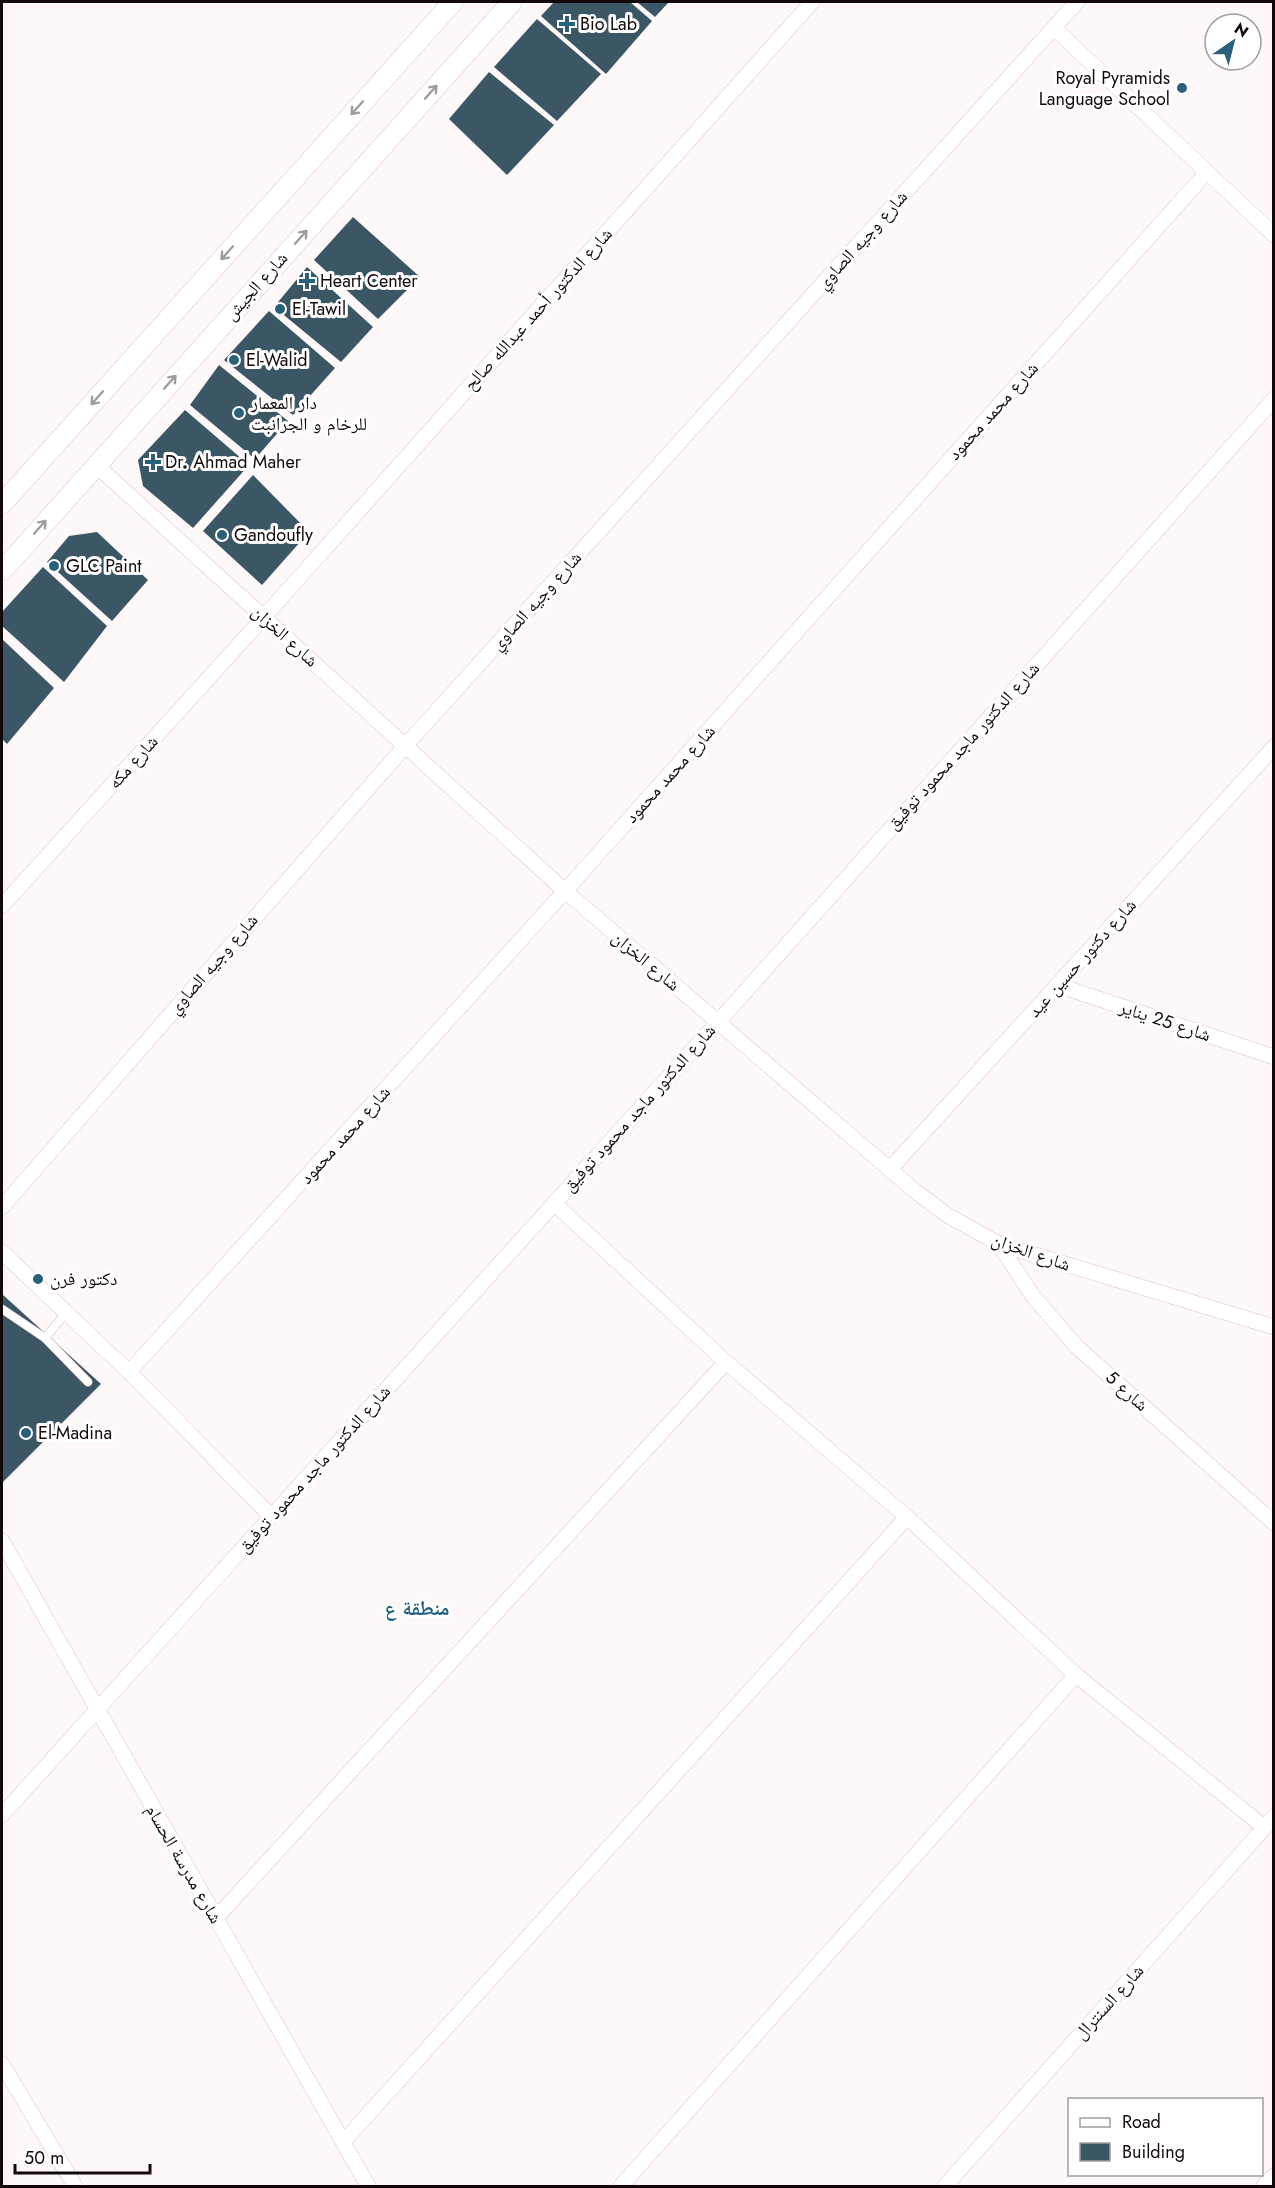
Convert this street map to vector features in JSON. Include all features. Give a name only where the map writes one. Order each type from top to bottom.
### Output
[{"type":"street","points":[[2,504],[453,2]]},
{"type":"street","name":"شارع الجيش","points":[[2,571],[512,2]]},
{"type":"street","name":"شارع الدكتور أحمد عبدالله صالح","points":[[264,617],[812,2]]},
{"type":"street","name":"شارع وجيه الصاوي","points":[[2,1207],[406,745],[1077,2]]},
{"type":"street","points":[[1054,28],[1274,235]]},
{"type":"street","name":"شارع محمد محمود","points":[[129,1372],[565,891],[1207,172]]},
{"type":"street","name":"شارع الدكتور ماجد محمود توفيق","points":[[2,1815],[718,1022],[1274,399]]},
{"type":"street","name":"شارع الخزان","points":[[96,465],[565,891],[947,1215],[999,1244],[1274,1327]]},
{"type":"street","name":"شارع مكه","points":[[2,906],[264,617]]},
{"type":"street","name":"شارع دكتور حسين عيد","points":[[890,1169],[1274,747]]},
{"type":"street","name":"شارع 25 يناير","points":[[1057,985],[1271,1053]]},
{"type":"street","points":[[554,1203],[726,1362],[907,1517],[1076,1675],[1269,1822]]},
{"type":"street","name":"شارع 5","points":[[999,1244],[1032,1295],[1077,1347],[1274,1523]]},
{"type":"street","points":[[2,1252],[129,1372],[272,1516]]},
{"type":"street","points":[[215,1919],[726,1362]]},
{"type":"street","points":[[344,2141],[907,1517]]},
{"type":"street","name":"شارع مدرسة الحسام","points":[[2,1541],[368,2187]]},
{"type":"street","points":[[621,2187],[1076,1675]]},
{"type":"street","name":"شارع السنترال","points":[[945,2187],[1269,1822]]},
{"type":"street","points":[[2,2064],[75,2187]]},
{"type":"street","points":[[1264,2187],[1274,2176]]},
{"type":"lane","points":[[2,1310],[45,1338],[88,1382]]},
{"type":"lane","points":[[45,1338],[66,1312]]},
{"type":"building","points":[[554,2],[630,2],[652,21],[606,74],[541,16]]},
{"type":"building","points":[[637,2],[669,2],[655,17]]},
{"type":"building","points":[[537,19],[601,74],[557,121],[494,67]]},
{"type":"building","points":[[489,72],[554,125],[507,175],[449,119]]},
{"type":"building","points":[[353,217],[420,277],[378,319],[314,260]]},
{"type":"building","points":[[307,267],[373,327],[341,362],[274,307]]},
{"type":"building","points":[[269,311],[335,368],[293,415],[224,360]]},
{"type":"building","name":"دار المعمار للرخام و الجرانبت","points":[[219,365],[288,421],[255,459],[190,405]]},
{"type":"building","points":[[185,410],[249,465],[193,528],[143,486],[138,460]]},
{"type":"building","points":[[253,475],[309,532],[262,585],[203,531]]},
{"type":"building","points":[[97,532],[148,580],[112,621],[47,562],[69,536]]},
{"type":"building","points":[[43,567],[107,626],[64,682],[2,626],[2,612]]},
{"type":"building","points":[[2,639],[54,688],[7,744],[2,739]]},
{"type":"building","name":"El-Madina","points":[[2,1294],[101,1384],[2,1483]]},
{"type":"place","name":"Bio Lab","points":[[567,24]]},
{"type":"place","name":"Royal Pyramids Language School","points":[[1182,88]]},
{"type":"place","name":"Heart Center","points":[[307,281]]},
{"type":"place","name":"El-Tawil","points":[[280,309]]},
{"type":"place","name":"El-Walid","points":[[234,360]]},
{"type":"place","name":"دار المعمار للرخام و الجرانبت","points":[[239,413]]},
{"type":"place","name":"Dr. Ahmad Maher","points":[[153,462]]},
{"type":"place","name":"Gandoufly","points":[[222,535]]},
{"type":"place","name":"GLC Paint","points":[[54,566]]},
{"type":"place","name":"دكتور فرن","points":[[38,1279]]},
{"type":"place","name":"El-Madina","points":[[26,1433]]},
{"type":"district","name":"منطقة ع","points":[[417,1608]]}]
